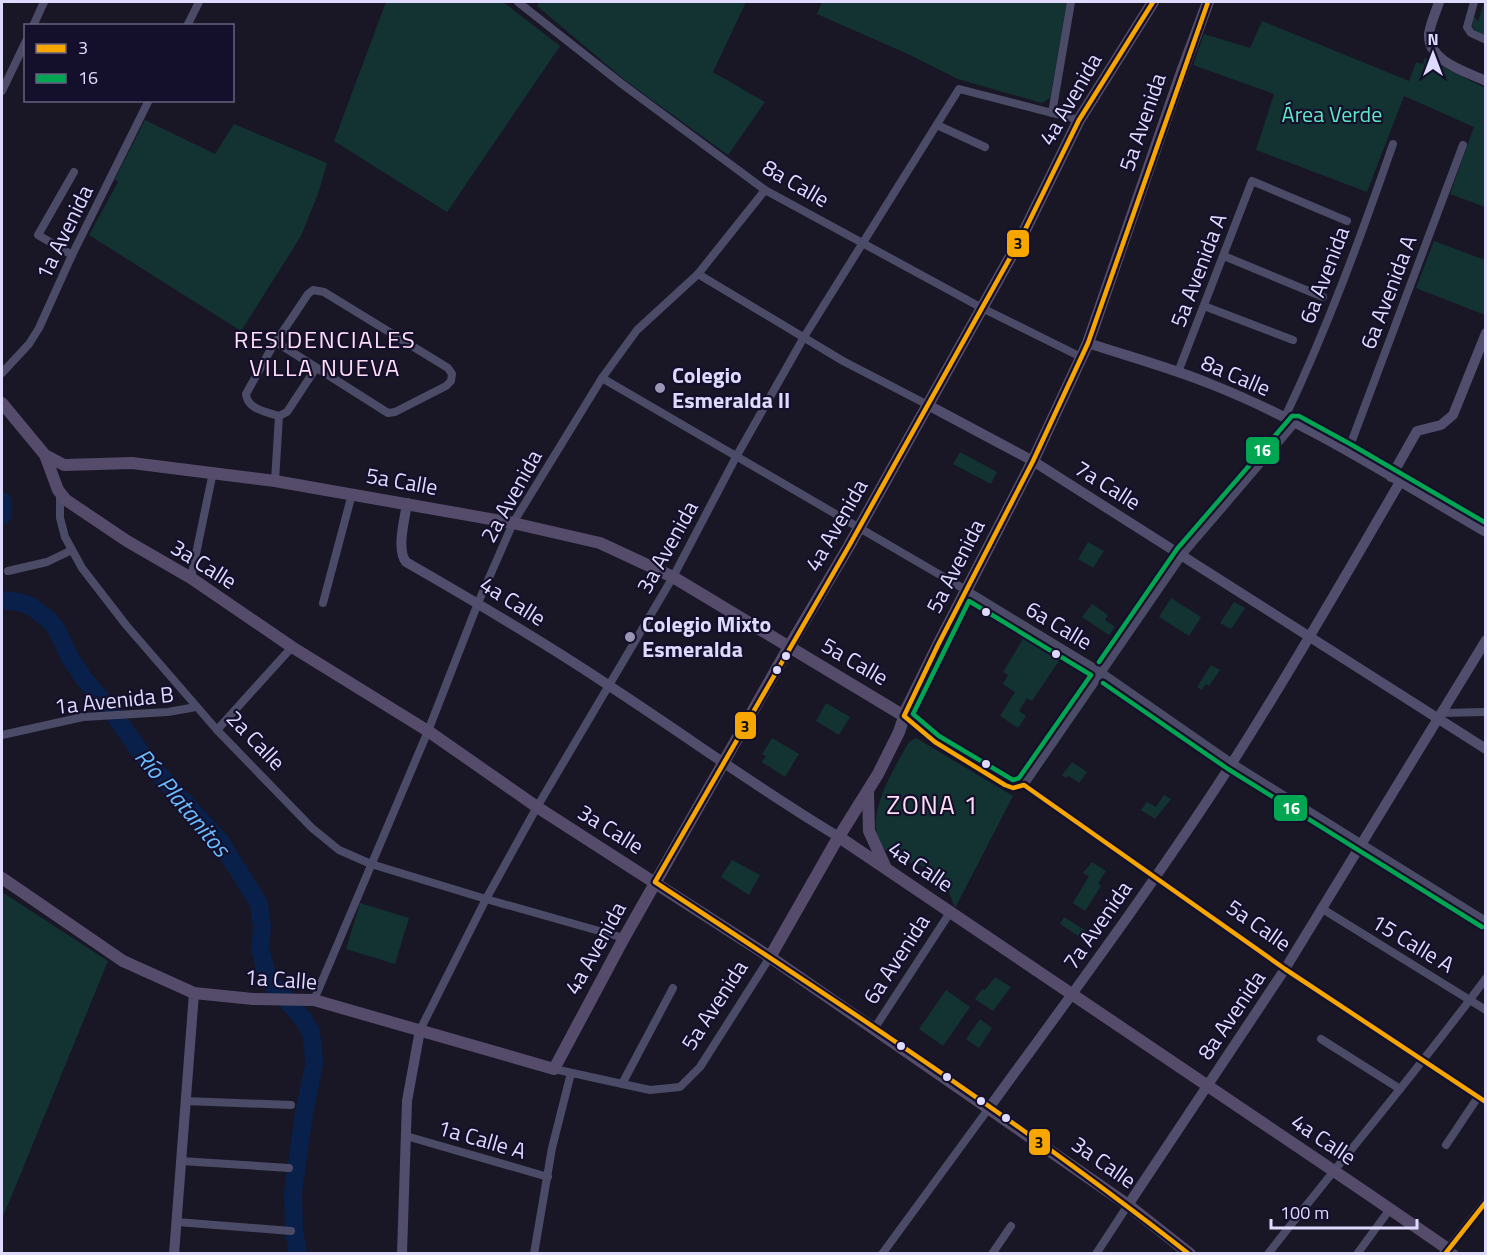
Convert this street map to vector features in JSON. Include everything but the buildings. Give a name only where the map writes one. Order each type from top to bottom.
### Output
[{"type":"main road","name":"4a Avenida","points":[[554,1069],[624,938],[1020,240],[1079,120],[1153,2]]},
{"type":"main road","name":"5a Avenida","points":[[770,957],[839,837],[868,792],[899,732],[904,716],[938,645],[1033,461],[1088,344],[1208,2]]},
{"type":"main road","points":[[1438,2],[1429,34],[1435,53],[1448,63],[1485,81]]},
{"type":"main road","name":"7a Avenida","points":[[989,1108],[1072,995],[1232,763],[1309,637],[1395,480],[1414,434],[1423,428],[1441,425],[1453,415],[1485,333]]},
{"type":"main road","name":"8a Calle","points":[[1088,344],[1214,385],[1285,417],[1348,451],[1485,532]]},
{"type":"main road","name":"2a Calle","points":[[2,403],[45,455],[60,495]]},
{"type":"main road","name":"7a Calle","points":[[928,405],[1033,461],[1309,637],[1440,716],[1485,749]]},
{"type":"main road","name":"5a Calle","points":[[45,455],[64,465],[132,463],[275,481],[513,522],[600,543],[673,577],[904,716]]},
{"type":"main road","points":[[56,482],[56,475],[64,465]]},
{"type":"main road","name":"3a Calle","points":[[60,495],[127,541],[191,578],[292,647],[428,731],[537,807],[770,957],[1128,1205],[1190,1254]]},
{"type":"main road","name":"4a Calle","points":[[407,503],[401,549],[404,560],[478,603],[608,685],[723,763],[885,867],[1334,1170],[1449,1252]]},
{"type":"main road","name":"8a Avenida","points":[[1128,1205],[1285,969],[1485,640]]},
{"type":"main road","points":[[868,792],[869,831],[885,867]]},
{"type":"main road","name":"1a Calle","points":[[2,878],[123,961],[194,993],[253,999],[314,1000],[554,1069]]},
{"type":"main road","points":[[174,1254],[194,993]]},
{"type":"main road","points":[[402,1254],[407,1101],[420,1030]]},
{"type":"street","points":[[34,24],[44,2]]},
{"type":"street","points":[[188,24],[199,2]]},
{"type":"street","name":"8a Calle","points":[[518,2],[527,4],[622,84],[765,190],[982,308],[1081,357]]},
{"type":"street","points":[[1071,2],[1052,113],[1079,120]]},
{"type":"street","points":[[1474,2],[1467,27],[1471,33],[1485,40]]},
{"type":"street","points":[[2,92],[24,45]]},
{"type":"street","name":"3a Avenida","points":[[420,1030],[486,899],[537,807],[673,577],[736,457],[804,337],[959,89],[1052,113]]},
{"type":"street","name":"1a Avenida","points":[[2,373],[39,328],[72,255],[148,102]]},
{"type":"street","points":[[937,125],[985,147]]},
{"type":"street","name":"6a Avenida","points":[[1285,417],[1364,227],[1393,144]]},
{"type":"street","name":"6a Avenida A","points":[[1348,451],[1463,146]]},
{"type":"street","points":[[72,255],[38,236],[74,172]]},
{"type":"street","name":"5a Avenida A","points":[[1178,372],[1252,181],[1347,221]]},
{"type":"street","name":"2a Avenida","points":[[314,1000],[428,731],[478,603],[513,522],[602,378],[637,330],[698,274],[765,190]]},
{"type":"street","points":[[1224,256],[1323,297]]},
{"type":"street","name":"7a Calle","points":[[698,274],[843,361],[928,405]]},
{"type":"street","points":[[276,342],[384,412],[395,412],[446,386],[451,381],[452,374],[448,368],[324,292],[314,290],[308,294],[270,350],[246,397],[251,406],[279,416],[287,412],[316,368]]},
{"type":"street","points":[[1204,306],[1293,340]]},
{"type":"street","name":"6a Calle","points":[[602,378],[966,590],[1101,672],[1232,763],[1485,921]]},
{"type":"street","points":[[275,481],[279,416]]},
{"type":"street","points":[[1024,785],[1182,554],[1295,423]]},
{"type":"street","points":[[191,578],[213,472]]},
{"type":"street","points":[[323,603],[352,494]]},
{"type":"street","name":"2a Calle","points":[[60,495],[62,529],[72,550],[82,568],[126,625],[217,730],[312,828],[339,850],[371,864],[624,938]]},
{"type":"street","points":[[8,571],[47,562],[72,550]]},
{"type":"street","points":[[217,730],[292,647]]},
{"type":"street","name":"1a Avenida B","points":[[2,735],[83,717],[141,714],[196,707]]},
{"type":"street","points":[[1440,716],[1485,712]]},
{"type":"street","name":"5a Calle","points":[[904,716],[935,742],[1005,785],[1013,788],[1024,785],[1285,969],[1485,1102]]},
{"type":"street","name":"15 Calle A","points":[[1321,908],[1485,1010]]},
{"type":"street","name":"6a Avenida","points":[[874,1029],[951,911]]},
{"type":"street","name":"5a Avenida","points":[[650,1090],[680,1087],[700,1067],[770,957]]},
{"type":"street","points":[[1268,1254],[1424,1061],[1485,978]]},
{"type":"street","points":[[622,1084],[673,988]]},
{"type":"street","points":[[1321,1040],[1400,1089]]},
{"type":"street","name":"1a Calle","points":[[554,1069],[650,1090]]},
{"type":"street","points":[[534,1254],[552,1148],[571,1073]]},
{"type":"street","points":[[1446,1144],[1478,1097]]},
{"type":"street","points":[[185,1101],[291,1105]]},
{"type":"street","name":"7a Avenida","points":[[882,1254],[989,1108]]},
{"type":"street","name":"1a Calle A","points":[[406,1136],[548,1177]]},
{"type":"street","points":[[181,1161],[289,1168]]},
{"type":"street","points":[[1449,1252],[1485,1201]]},
{"type":"street","name":"8a Avenida","points":[[1096,1254],[1128,1205]]},
{"type":"street","points":[[1357,1254],[1390,1209]]},
{"type":"street","points":[[177,1222],[291,1231]]},
{"type":"street","points":[[992,1254],[1011,1227]]},
{"type":"green space","points":[[386,2],[503,2],[560,46],[447,212],[334,141]]},
{"type":"green space","points":[[539,2],[746,2],[713,72],[765,102],[728,155],[626,81],[537,6]]},
{"type":"green space","points":[[822,2],[1067,2],[1050,98],[1042,103],[958,79],[817,14]]},
{"type":"green space","points":[[1484,2],[1485,36],[1472,26],[1474,16],[1478,22]]},
{"type":"green space","name":"Área Verde","points":[[1262,21],[1409,81],[1416,62],[1423,64],[1425,58],[1485,88],[1485,207],[1450,194],[1474,127],[1404,96],[1367,192],[1256,150],[1274,94],[1193,65],[1204,34],[1250,48]]},
{"type":"green space","points":[[145,120],[215,154],[234,124],[327,163],[319,191],[301,236],[241,331],[89,235],[118,182],[115,179]]},
{"type":"green space","points":[[1434,241],[1485,260],[1485,315],[1416,288]]},
{"type":"green space","points":[[960,452],[997,472],[991,484],[953,464]]},
{"type":"green space","points":[[1088,542],[1104,551],[1093,568],[1078,559]]},
{"type":"green space","points":[[1171,598],[1201,617],[1189,636],[1159,617]]},
{"type":"green space","points":[[1234,602],[1245,608],[1231,629],[1220,623]]},
{"type":"green space","points":[[1092,604],[1108,615],[1105,620],[1115,627],[1109,635],[1082,617]]},
{"type":"green space","points":[[1026,634],[1063,655],[1032,701],[1027,698],[1019,711],[1026,716],[1018,728],[1000,716],[1015,692],[1003,684],[1008,675],[1003,672]]},
{"type":"green space","points":[[1211,665],[1220,670],[1209,686],[1206,684],[1202,690],[1197,687]]},
{"type":"green space","points":[[826,703],[850,717],[839,735],[816,721]]},
{"type":"green space","points":[[772,738],[799,754],[785,777],[762,762],[766,756],[762,754]]},
{"type":"green space","points":[[916,738],[1013,796],[955,908],[947,887],[939,875],[929,869],[896,858],[883,847],[877,834],[876,818],[886,785],[909,742]]},
{"type":"green space","points":[[1072,762],[1087,772],[1079,783],[1069,776],[1066,778],[1062,775]]},
{"type":"green space","points":[[1164,795],[1171,799],[1155,819],[1141,810],[1147,802],[1156,807]]},
{"type":"green space","points":[[732,860],[760,875],[749,895],[721,877]]},
{"type":"green space","points":[[1092,862],[1106,871],[1098,883],[1101,886],[1085,911],[1073,903],[1089,876],[1083,873]]},
{"type":"green space","points":[[2,892],[108,961],[2,1219]]},
{"type":"green space","points":[[360,903],[409,918],[395,964],[346,949]]},
{"type":"green space","points":[[1064,917],[1094,936],[1089,943],[1060,924]]},
{"type":"green space","points":[[995,977],[1011,987],[993,1011],[975,999]]},
{"type":"green space","points":[[946,990],[970,1007],[943,1046],[919,1029]]},
{"type":"green space","points":[[980,1019],[992,1028],[979,1048],[966,1039]]},
{"type":"waterway","name":"Río Platanitos","points":[[2,501],[2,516]]},
{"type":"waterway","name":"Río Platanitos","points":[[2,600],[29,605],[49,620],[85,680],[112,712],[147,761],[220,841],[259,904],[262,927],[260,949],[268,979],[304,1020],[311,1033],[313,1047],[314,1065],[304,1114],[293,1192],[294,1231],[298,1254]]},
{"type":"transit line","name":"3","points":[[1153,2],[1079,120],[1020,240],[849,546],[655,882],[993,1109],[1189,1254]]},
{"type":"transit line","name":"3","points":[[1208,2],[1088,343],[1033,461],[904,716],[935,742],[1005,785],[1013,788],[1024,785],[1285,969],[1486,1102]]},
{"type":"transit line","name":"16","points":[[1099,662],[1177,549],[1292,416],[1299,416],[1352,445],[1486,523]]},
{"type":"transit line","name":"16","points":[[969,601],[1091,675],[1019,778],[1013,780],[939,736],[913,714],[969,601]]},
{"type":"transit line","name":"16","points":[[1103,683],[1228,769],[1482,927]]},
{"type":"transit line","name":"3","points":[[1445,1254],[1486,1202]]},
{"type":"place","name":"Colegio Esmeralda II","points":[[660,388]]},
{"type":"place","name":"Colegio Mixto Esmeralda","points":[[630,637]]},
{"type":"district","name":"RESIDENCIALES VILLA NUEVA","points":[[325,353]]},
{"type":"district","name":"ZONA 1","points":[[933,804]]}]
